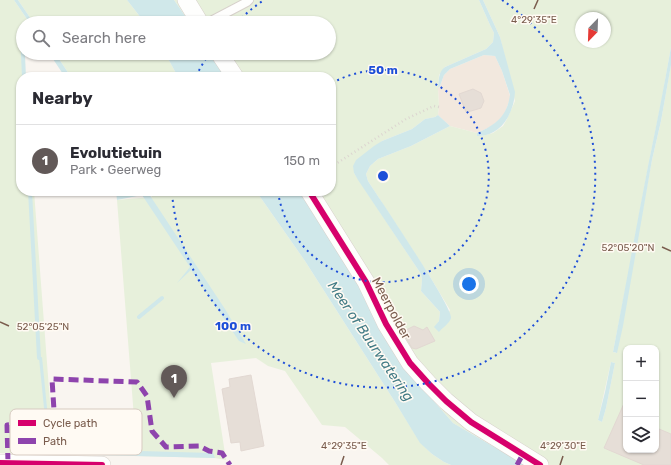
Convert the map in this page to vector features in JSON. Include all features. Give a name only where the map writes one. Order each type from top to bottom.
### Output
[{"type":"street","points":[[186,0],[196,16]]},
{"type":"street","points":[[224,60],[232,72]]},
{"type":"street","name":"Meerpolder","points":[[312,196],[366,282],[386,324],[410,363],[428,383],[471,422],[540,465]]},
{"type":"street","points":[[0,463],[102,465]]},
{"type":"lane","points":[[220,16],[249,0]]},
{"type":"path","points":[[336,164],[406,118],[434,106],[440,106]]},
{"type":"shaded area","points":[[484,55],[495,56],[502,71],[510,96],[504,115],[490,127],[477,133],[450,126],[438,115],[438,88],[444,75],[450,69]]},
{"type":"green space","points":[[0,0],[14,0],[25,16],[16,16],[16,60],[24,60],[25,72],[16,72],[16,196],[34,196],[51,409],[10,409],[10,453],[0,453]]},
{"type":"green space","points":[[18,0],[127,0],[140,16],[29,16]]},
{"type":"green space","points":[[174,0],[479,0],[494,33],[493,42],[486,49],[445,67],[439,75],[438,115],[425,119],[412,129],[382,141],[354,173],[421,274],[421,291],[440,312],[439,321],[437,324],[439,331],[450,310],[368,181],[366,174],[370,166],[378,159],[411,146],[450,126],[477,133],[477,136],[482,136],[493,133],[503,126],[515,101],[500,37],[483,0],[671,0],[671,47],[613,352],[616,353],[671,64],[671,465],[525,465],[453,423],[419,384],[303,196],[336,196],[336,72],[222,72],[214,60],[336,60],[336,16],[185,16]],"holes":[[[611,362],[615,363],[606,408],[602,422],[598,420]]]},
{"type":"green space","points":[[60,60],[169,60],[175,72],[68,72]]},
{"type":"green space","points":[[151,196],[260,196],[305,261],[420,442],[432,454],[451,465],[389,465],[345,427],[322,425],[285,371],[268,366],[256,358],[211,363],[226,460],[215,458],[137,456],[142,455],[142,409],[133,409],[117,200],[152,197]]},
{"type":"water","points":[[14,0],[18,0],[29,16],[25,16]]},
{"type":"water","points":[[127,0],[174,0],[185,16],[140,16]]},
{"type":"water","points":[[479,0],[483,0],[500,37],[515,92],[512,108],[505,122],[493,132],[477,136],[477,133],[495,123],[503,115],[510,95],[495,56],[484,55],[450,69],[444,75],[438,88],[440,74],[445,67],[486,49],[493,42],[494,33]]},
{"type":"water","points":[[671,47],[671,65],[617,353],[613,352]]},
{"type":"water","points":[[54,60],[60,60],[68,72],[62,72]]},
{"type":"water","points":[[169,60],[214,60],[222,72],[175,72]]},
{"type":"water","points":[[438,115],[450,126],[411,146],[378,159],[370,166],[366,174],[368,181],[429,274],[448,310],[451,318],[448,324],[439,332],[434,327],[439,321],[440,312],[421,291],[421,274],[358,180],[354,173],[353,166],[356,160],[382,141],[412,129],[425,119]]},
{"type":"water","points":[[117,196],[137,196],[117,200]]},
{"type":"water","points":[[143,196],[150,196],[225,309],[246,344],[239,341],[191,270],[177,283],[190,267]]},
{"type":"water","name":"Meer of Buurwatering","points":[[260,196],[303,196],[419,384],[453,423],[525,465],[451,465],[432,454],[420,443],[305,261]]},
{"type":"water","points":[[42,357],[47,409],[44,409],[39,358]]},
{"type":"water","points":[[611,362],[615,363],[602,422],[598,420]]},
{"type":"water","points":[[142,451],[213,453],[215,458],[93,455],[142,455]]},
{"type":"building","points":[[473,89],[481,93],[484,101],[481,108],[466,112],[459,94]]},
{"type":"building","points":[[414,326],[423,330],[427,327],[435,341],[416,349],[412,348],[405,336],[406,330]]},
{"type":"building","points":[[251,375],[264,446],[241,451],[240,442],[231,443],[222,389],[230,387],[229,379]]},
{"type":"building","points":[[623,406],[623,453],[659,453],[659,429],[671,434],[671,465],[644,465],[604,448]]},
{"type":"waterway","points":[[23,60],[24,72]]},
{"type":"waterway","points":[[30,196],[39,358]]},
{"type":"waterway","points":[[139,317],[162,298]]},
{"type":"marked path","points":[[54,409],[52,379],[137,382],[147,396],[152,431],[166,447],[199,446],[209,451],[222,453],[230,465]]},
{"type":"marked path","points":[[8,463],[7,425],[10,425]]},
{"type":"marked path","points":[[517,465],[523,454]]},
{"type":"cycle path","points":[[312,196],[366,282],[386,324],[410,363],[446,401],[471,422],[540,465]]},
{"type":"cycle path","points":[[0,463],[102,465]]},
{"type":"place","name":"Evolutietuin","points":[[174,398]]}]
